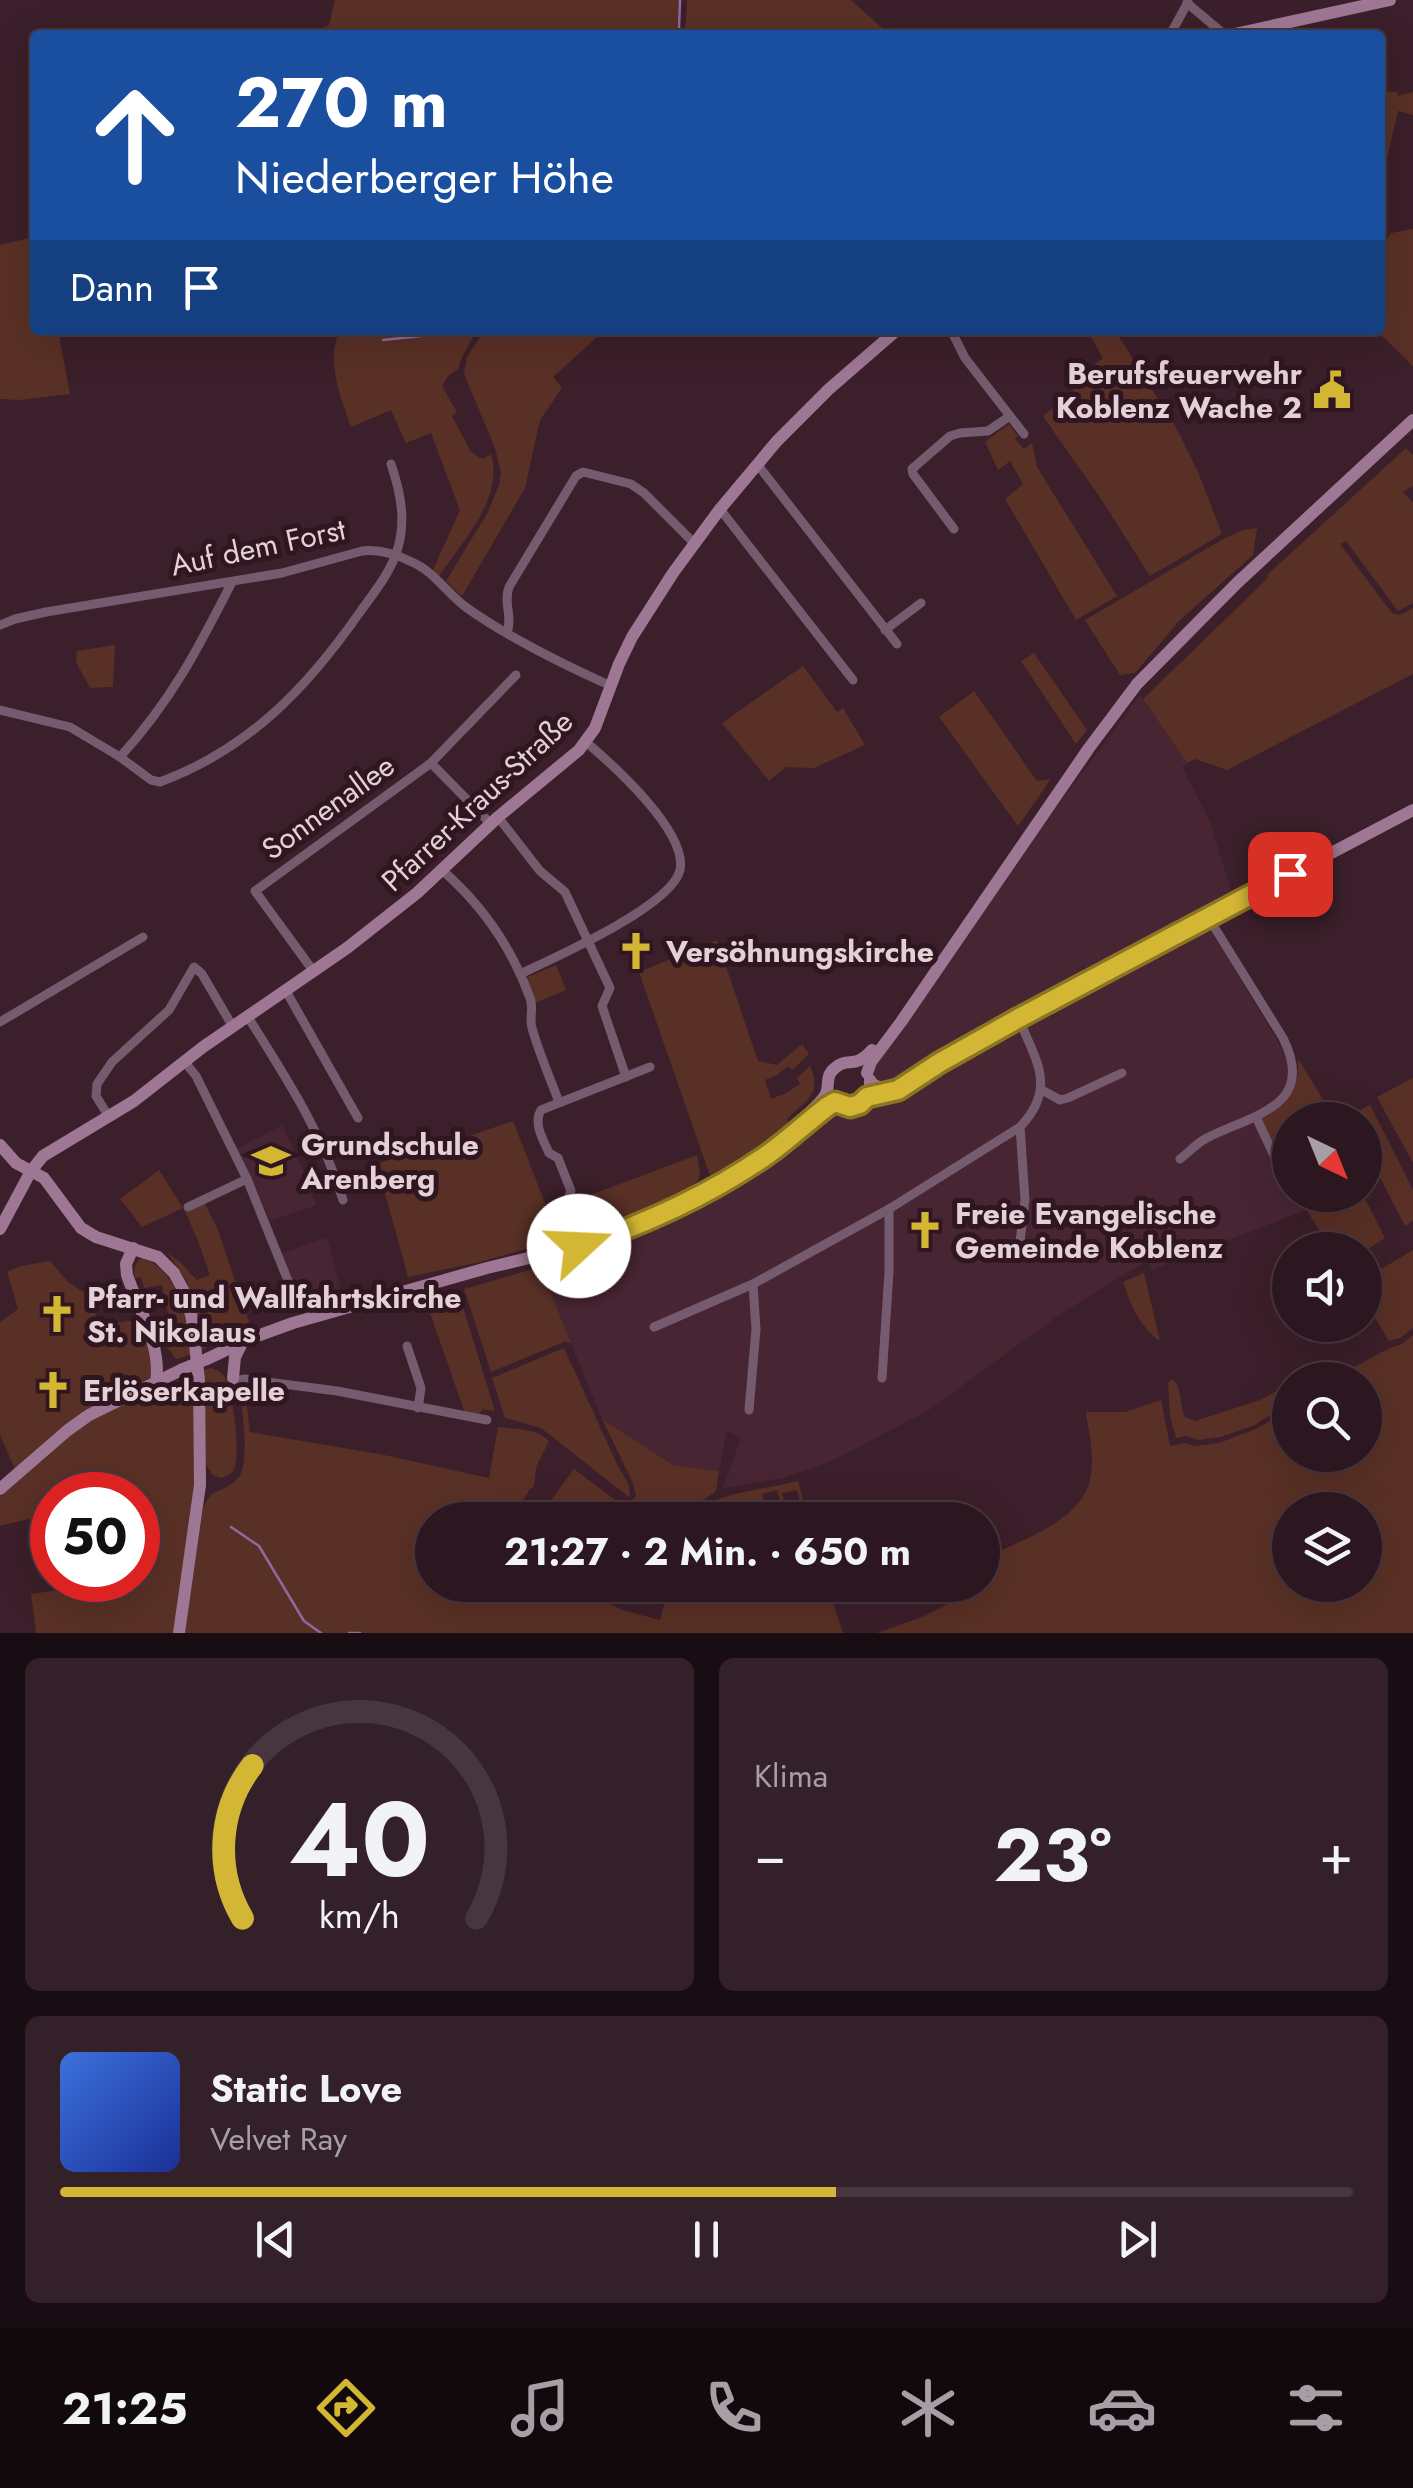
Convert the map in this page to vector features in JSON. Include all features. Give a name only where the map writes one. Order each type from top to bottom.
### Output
[{"type":"street","points":[[1250,30],[1390,0]]},
{"type":"street","points":[[1173,30],[1188,2],[1221,30]]},
{"type":"street","name":"Pfarrer-Kraus-Straße","points":[[0,1229],[39,1159],[134,1102],[232,1026],[314,972],[394,912],[586,742],[599,721],[610,686],[638,628],[720,509],[828,389],[891,335]]},
{"type":"street","points":[[953,335],[964,358],[1024,434]]},
{"type":"street","points":[[954,529],[912,468],[950,436],[988,431],[1010,416]]},
{"type":"street","points":[[831,1096],[850,1107],[860,1104],[871,1062],[1089,748],[1138,684],[1225,594],[1413,420]]},
{"type":"street","points":[[0,710],[70,728],[160,782],[251,733],[314,673],[396,556],[402,508],[391,464]]},
{"type":"street","points":[[757,464],[896,644]]},
{"type":"street","points":[[507,632],[508,587],[576,476],[583,472],[631,484],[695,544]]},
{"type":"street","points":[[720,509],[853,680]]},
{"type":"street","name":"Auf dem Forst","points":[[0,626],[46,612],[282,573],[362,551],[396,556]]},
{"type":"street","points":[[396,556],[418,564],[458,601],[507,632],[610,686]]},
{"type":"street","points":[[120,757],[171,694],[232,582]]},
{"type":"street","points":[[885,630],[921,603]]},
{"type":"street","name":"Sonnenallee","points":[[314,972],[255,891],[431,764],[516,675]]},
{"type":"street","points":[[520,974],[656,900],[676,880],[680,862],[670,836],[643,796],[586,742]]},
{"type":"street","name":"Sonnenallee","points":[[431,764],[494,820],[540,871],[565,892],[610,988],[602,1006],[626,1077]]},
{"type":"street","points":[[856,1064],[868,1084],[898,1090],[1019,1018],[1413,810]]},
{"type":"street","points":[[442,870],[491,921],[520,974],[532,1002],[532,1026],[560,1102]]},
{"type":"street","points":[[1180,1160],[1202,1140],[1256,1117],[1285,1098],[1292,1082],[1290,1053],[1208,917]]},
{"type":"street","points":[[0,1022],[142,936]]},
{"type":"street","points":[[110,1117],[95,1093],[100,1078],[169,1010],[194,967],[232,1026]]},
{"type":"street","points":[[286,991],[358,1118]]},
{"type":"street","points":[[0,1488],[82,1418],[242,1342],[342,1308],[642,1224],[692,1200],[768,1154],[824,1108],[831,1096],[828,1077],[835,1068],[856,1064],[864,1058],[907,1011]]},
{"type":"street","points":[[248,1016],[302,1104],[330,1161],[343,1200]]},
{"type":"street","points":[[654,1327],[753,1284],[890,1208],[1020,1127],[1042,1090],[1039,1065],[1019,1018]]},
{"type":"street","points":[[184,1062],[196,1076],[247,1179],[296,1303]]},
{"type":"street","points":[[578,1243],[565,1206],[570,1191],[558,1158],[549,1154],[537,1124],[541,1110],[650,1067]]},
{"type":"street","points":[[1042,1090],[1060,1100],[1122,1073]]},
{"type":"street","points":[[1256,1117],[1272,1151]]},
{"type":"street","points":[[1019,1250],[1024,1200],[1020,1127]]},
{"type":"street","points":[[0,1145],[16,1162],[44,1178],[86,1232],[151,1254],[163,1262],[182,1288],[192,1319],[200,1380],[200,1496],[179,1633]]},
{"type":"street","points":[[188,1207],[247,1179]]},
{"type":"street","points":[[882,1378],[890,1272],[890,1208]]},
{"type":"street","points":[[133,1248],[126,1264],[127,1275],[152,1340],[158,1366],[156,1382]]},
{"type":"street","points":[[749,1410],[756,1328],[753,1284]]},
{"type":"street","points":[[152,1340],[167,1359],[183,1369]]},
{"type":"street","points":[[207,1359],[233,1378],[235,1357],[242,1342]]},
{"type":"street","points":[[406,1346],[420,1388],[418,1408]]},
{"type":"street","points":[[234,1381],[245,1379],[337,1392],[487,1420]]},
{"type":"shaded area","points":[[335,0],[679,0],[677,30],[306,30],[329,25]]},
{"type":"shaded area","points":[[687,0],[851,0],[884,30],[685,30]]},
{"type":"shaded area","points":[[1385,91],[1397,92],[1398,96],[1413,92],[1413,115],[1398,111],[1387,158]]},
{"type":"shaded area","points":[[1413,229],[1413,366],[1381,335],[1385,335],[1385,241],[1391,233]]},
{"type":"shaded area","points":[[29,238],[30,335],[59,335],[70,394],[0,399],[0,245]]},
{"type":"shaded area","points":[[339,335],[474,335],[458,369],[442,386],[457,412],[452,416],[471,452],[482,459],[491,454],[492,487],[478,519],[439,576],[433,570],[460,510],[431,433],[406,443],[391,410],[351,427],[334,365]]},
{"type":"shaded area","points":[[482,335],[599,335],[553,377],[562,388],[540,420],[525,488],[462,596],[446,581],[488,512],[501,473],[495,448],[464,374],[467,357]]},
{"type":"shaded area","points":[[1090,335],[1118,335],[1178,431],[1222,534],[1150,576],[1043,416],[1074,392],[1071,383],[1103,358]]},
{"type":"shaded area","points":[[1009,424],[1024,449],[1032,443],[1037,467],[1117,596],[1076,620],[1005,499],[1023,484],[1010,461],[998,470],[985,442]]},
{"type":"shaded area","points":[[1406,448],[1413,455],[1413,486],[1403,492],[1413,502],[1413,603],[1398,611],[1346,541],[1340,544],[1392,613],[1400,615],[1413,608],[1413,674],[1227,770],[1195,759],[1187,763],[1143,699],[1268,574]]},
{"type":"shaded area","points":[[1257,528],[1253,555],[1179,621],[1135,673],[1120,675],[1085,620],[1225,538]]},
{"type":"shaded area","points":[[115,645],[113,687],[90,688],[76,662],[77,651]]},
{"type":"shaded area","points":[[1034,653],[1087,730],[1076,744],[1021,661]]},
{"type":"shaded area","points":[[803,666],[837,712],[843,708],[865,745],[814,768],[786,767],[769,781],[722,723]]},
{"type":"shaded area","points":[[974,691],[1037,781],[1051,779],[1018,826],[939,717]]},
{"type":"shaded area","points":[[1140,695],[1187,763],[1182,767],[1209,819],[1233,896],[1201,914],[1286,1055],[1290,1072],[1285,1086],[1277,1099],[1257,1113],[1272,1144],[1272,1212],[1300,1212],[1152,1270],[1148,1260],[1059,1315],[929,1410],[834,1460],[780,1479],[723,1488],[741,1437],[727,1431],[719,1471],[673,1465],[602,1419],[538,1263],[597,1248],[653,1225],[785,1157],[833,1112],[842,1114],[864,1108],[871,1069]]},
{"type":"shaded area","points":[[717,940],[758,1061],[777,1065],[802,1044],[809,1054],[792,1070],[788,1066],[765,1080],[771,1099],[800,1084],[797,1078],[810,1066],[815,1083],[810,1096],[787,1119],[789,1124],[710,1176],[639,972]]},
{"type":"shaded area","points":[[556,965],[566,990],[535,1003],[525,978]]},
{"type":"shaded area","points":[[1298,1059],[1325,1102],[1284,1102],[1297,1079]]},
{"type":"shaded area","points":[[1413,1078],[1413,1163],[1382,1102],[1377,1097]]},
{"type":"shaded area","points":[[1272,1113],[1272,1145],[1261,1123]]},
{"type":"shaded area","points":[[513,1121],[545,1203],[550,1242],[408,1277],[377,1164],[410,1152],[408,1143],[421,1137],[438,1145],[446,1144]]},
{"type":"shaded area","name":"Grundschule Arenberg","points":[[282,1125],[316,1205],[271,1221],[237,1149]]},
{"type":"shaded area","points":[[1382,1129],[1413,1190],[1413,1221],[1405,1226],[1382,1181]]},
{"type":"shaded area","points":[[697,1155],[700,1174],[696,1184],[626,1219],[580,1234],[569,1203]]},
{"type":"shaded area","points":[[159,1170],[183,1208],[142,1227],[120,1199]]},
{"type":"shaded area","points":[[204,1202],[218,1230],[250,1325],[229,1332],[200,1352],[193,1298],[167,1252],[197,1280],[210,1275],[185,1211]]},
{"type":"shaded area","points":[[1308,1212],[1372,1212],[1382,1232],[1321,1232]]},
{"type":"shaded area","points":[[327,1237],[341,1289],[311,1299],[295,1289],[282,1254]]},
{"type":"shaded area","points":[[1413,1250],[1413,1328],[1389,1341],[1382,1329],[1382,1269]]},
{"type":"shaded area","points":[[143,1257],[156,1265],[174,1286],[193,1354],[176,1359],[158,1335],[172,1331],[162,1285],[144,1288],[141,1277],[135,1278],[135,1266]]},
{"type":"shaded area","points":[[50,1261],[69,1283],[87,1294],[100,1325],[136,1320],[154,1372],[87,1409],[15,1469],[0,1435],[0,1322],[18,1309],[7,1272]]},
{"type":"shaded area","points":[[540,1267],[571,1343],[564,1342],[491,1372],[464,1289]]},
{"type":"shaded area","points":[[1144,1273],[1160,1341],[1137,1315],[1123,1282]]},
{"type":"shaded area","points":[[458,1291],[495,1411],[483,1409],[478,1415],[465,1413],[424,1296]]},
{"type":"shaded area","points":[[1413,1335],[1413,1633],[877,1633],[952,1602],[1000,1602],[1000,1551],[1045,1530],[1083,1497],[1092,1465],[1086,1412],[1125,1412],[1161,1400],[1170,1446],[1219,1443],[1272,1420],[1272,1472],[1382,1472],[1382,1362],[1364,1362]]},
{"type":"shaded area","points":[[564,1348],[629,1485],[630,1498],[541,1428],[505,1418],[492,1378]]},
{"type":"shaded area","points":[[211,1368],[227,1382],[236,1427],[234,1469],[221,1478],[206,1465],[203,1370]]},
{"type":"shaded area","points":[[195,1374],[195,1491],[175,1633],[36,1633],[32,1602],[160,1602],[160,1472],[30,1472],[30,1518],[0,1526],[0,1497],[90,1419]]},
{"type":"shaded area","points":[[1173,1379],[1178,1388],[1185,1417],[1195,1421],[1272,1394],[1272,1414],[1255,1425],[1221,1437],[1176,1438],[1168,1382]]},
{"type":"shaded area","points":[[245,1388],[250,1432],[489,1478],[498,1427],[531,1431],[549,1441],[536,1467],[534,1486],[522,1502],[415,1502],[415,1602],[607,1602],[660,1620],[665,1602],[833,1602],[843,1633],[185,1633],[203,1509],[214,1493],[237,1479],[244,1463],[240,1393]]},
{"type":"shaded area","points":[[602,1419],[673,1465],[719,1471],[716,1491],[699,1502],[635,1502],[633,1483]]},
{"type":"shaded area","points":[[574,1469],[618,1502],[550,1502]]},
{"type":"shaded area","points":[[798,1481],[803,1502],[797,1490],[782,1493],[785,1502],[780,1502],[777,1490],[762,1494],[764,1502],[712,1502]]},
{"type":"waterway","points":[[679,28],[680,0]]},
{"type":"waterway","points":[[383,340],[424,335]]},
{"type":"waterway","points":[[231,1527],[259,1546],[304,1621],[321,1633]]},
{"type":"waterway","points":[[349,1633],[360,1633]]},
{"type":"place","name":"Berufsfeuerwehr Koblenz Wache 2","points":[[1332,390]]},
{"type":"place","name":"Versöhnungskirche","points":[[636,951]]},
{"type":"place","name":"Grundschule Arenberg","points":[[271,1161]]},
{"type":"place","name":"Freie Evangelische Gemeinde Koblenz","points":[[925,1230]]},
{"type":"place","name":"Pfarr- und Wallfahrtskirche St. Nikolaus","points":[[57,1314]]},
{"type":"place","name":"Erlöserkapelle","points":[[53,1390]]},
{"type":"route","points":[[579,1246],[652,1220],[692,1200],[768,1154],[835,1102],[850,1107],[867,1097],[898,1090],[1019,1018],[1290,874]]}]
